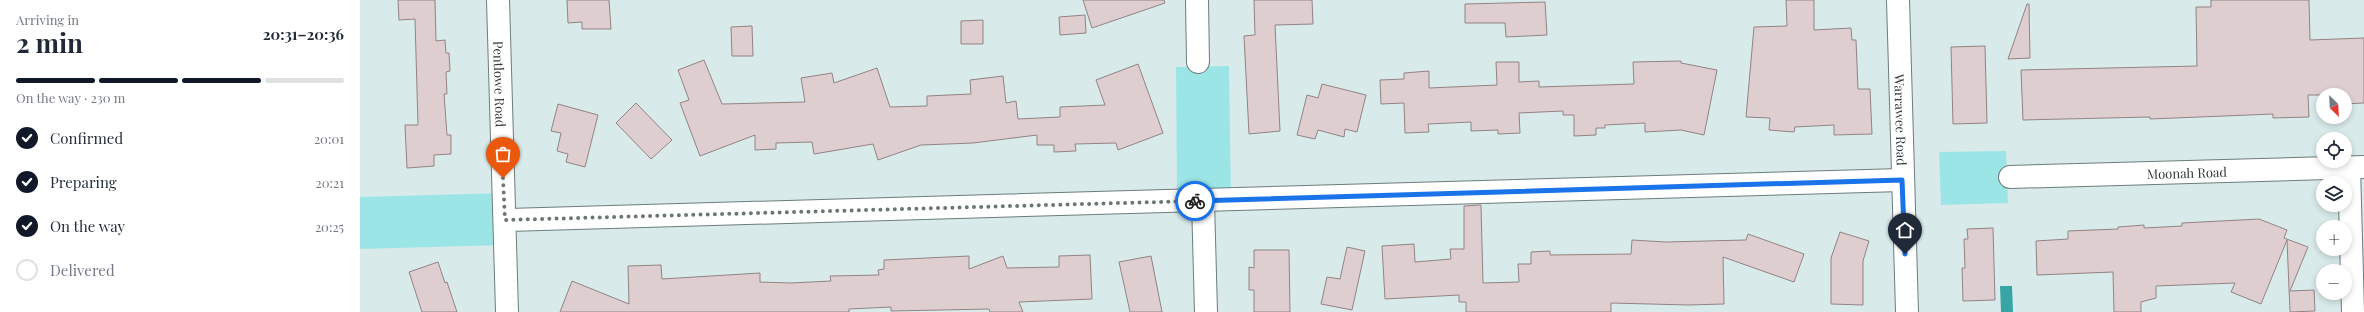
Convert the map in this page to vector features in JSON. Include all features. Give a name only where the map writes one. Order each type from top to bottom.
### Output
[{"type":"street","name":"Pentlowe Road","points":[[498,0],[507,312]]},
{"type":"street","points":[[1197,0],[1198,62]]},
{"type":"street","name":"Warrawee Road","points":[[1898,0],[1907,312]]},
{"type":"street","points":[[2353,312],[2356,167]]},
{"type":"street","name":"Moonah Road","points":[[2010,177],[2356,167]]},
{"type":"street","points":[[505,220],[1902,180]]},
{"type":"street","points":[[1203,200],[1206,312]]},
{"type":"shaded area","points":[[1229,66],[1231,200],[1177,201],[1176,67]]},
{"type":"shaded area","points":[[2006,151],[2008,203],[1941,205],[1939,152]]},
{"type":"shaded area","points":[[504,193],[505,245],[360,249],[360,197]]},
{"type":"shaded area","points":[[2000,286],[2012,286],[2013,312],[2001,312]]},
{"type":"building","points":[[398,0],[435,0],[436,41],[445,40],[446,53],[449,53],[450,71],[446,72],[447,94],[444,94],[447,135],[451,135],[451,154],[434,155],[434,166],[407,168],[405,125],[418,125],[415,19],[399,20]]},
{"type":"building","points":[[567,0],[609,0],[611,29],[582,29],[582,22],[568,23]]},
{"type":"building","points":[[1083,0],[1164,0],[1165,3],[1092,28]]},
{"type":"building","points":[[1254,0],[1312,0],[1313,24],[1275,25],[1280,131],[1249,134],[1244,36],[1255,35]]},
{"type":"building","points":[[1786,0],[1814,0],[1814,30],[1851,28],[1852,40],[1856,40],[1858,89],[1870,89],[1872,134],[1834,135],[1834,125],[1795,127],[1794,132],[1769,130],[1770,118],[1746,117],[1754,27],[1787,26]]},
{"type":"building","points":[[2211,0],[2309,0],[2310,40],[2364,38],[2364,103],[2352,104],[2352,88],[2316,88],[2316,95],[2308,95],[2309,117],[2273,118],[2273,114],[2150,119],[2150,117],[2023,120],[2021,70],[2197,66],[2196,7],[2211,7]]},
{"type":"building","points":[[1545,2],[1547,35],[1506,37],[1505,23],[1465,23],[1465,4]]},
{"type":"building","points":[[2027,4],[2029,4],[2030,58],[2008,59]]},
{"type":"building","points":[[1085,15],[1086,33],[1060,35],[1059,17]]},
{"type":"building","points":[[983,20],[983,44],[961,44],[961,21]]},
{"type":"building","points":[[752,26],[753,56],[732,56],[731,27]]},
{"type":"building","points":[[1985,46],[1987,123],[1953,124],[1951,47]]},
{"type":"building","points":[[704,60],[722,104],[805,102],[801,78],[832,73],[834,83],[877,68],[890,107],[927,106],[927,96],[971,94],[970,80],[1003,76],[1006,103],[1016,101],[1018,119],[1060,117],[1060,107],[1105,105],[1096,80],[1138,64],[1163,133],[1118,150],[1116,143],[1075,144],[1076,151],[1054,152],[1054,145],[1037,145],[1037,135],[973,143],[921,145],[878,160],[873,144],[814,154],[812,142],[776,143],[776,149],[755,150],[755,135],[700,156],[680,103],[689,100],[678,70]]},
{"type":"building","points":[[1681,61],[1681,63],[1717,70],[1704,135],[1681,130],[1645,132],[1645,123],[1605,125],[1605,128],[1596,128],[1596,135],[1574,136],[1574,115],[1563,115],[1563,111],[1519,113],[1520,133],[1498,134],[1498,130],[1471,131],[1471,122],[1428,124],[1429,132],[1405,133],[1404,103],[1381,104],[1380,80],[1404,79],[1404,73],[1429,71],[1429,88],[1497,85],[1496,62],[1519,62],[1519,82],[1539,81],[1539,87],[1634,84],[1633,62]]},
{"type":"building","points":[[1322,84],[1366,95],[1357,132],[1345,129],[1344,137],[1318,130],[1315,139],[1297,135],[1307,95],[1318,98]]},
{"type":"building","points":[[636,103],[672,140],[651,159],[616,123]]},
{"type":"building","points":[[558,104],[598,115],[585,167],[566,162],[568,154],[557,151],[561,133],[551,131]]},
{"type":"building","points":[[1481,205],[1483,283],[1519,282],[1518,264],[1531,264],[1531,252],[1550,251],[1550,255],[1631,254],[1632,240],[1666,242],[1746,240],[1748,234],[1804,254],[1794,282],[1723,257],[1724,304],[1689,305],[1611,303],[1611,312],[1466,312],[1466,302],[1459,302],[1459,295],[1385,299],[1382,246],[1414,244],[1415,262],[1451,259],[1450,249],[1464,249],[1464,206]]},
{"type":"building","points":[[2259,219],[2287,230],[2284,238],[2308,247],[2290,291],[2314,290],[2315,311],[2290,312],[2287,240],[2261,304],[2231,292],[2235,283],[2156,286],[2156,298],[2141,302],[2141,312],[2114,312],[2113,272],[2037,275],[2036,241],[2068,239],[2068,231],[2118,229],[2118,227],[2144,225],[2144,228],[2182,226],[2182,223]]},
{"type":"building","points":[[1993,228],[1995,300],[1963,301],[1962,268],[1965,268],[1964,239],[1968,239],[1967,229]]},
{"type":"building","points":[[1840,232],[1869,241],[1863,261],[1863,305],[1831,304],[1831,258]]},
{"type":"building","points":[[1347,247],[1365,251],[1352,310],[1321,304],[1327,277],[1340,279]]},
{"type":"building","points":[[1254,250],[1289,250],[1290,312],[1254,312],[1254,290],[1249,290],[1249,267],[1254,268]]},
{"type":"building","points":[[1090,255],[1092,299],[1019,302],[1023,312],[990,312],[989,309],[891,311],[891,307],[849,309],[849,312],[560,312],[572,281],[629,304],[628,266],[661,265],[662,279],[760,273],[760,282],[790,283],[831,281],[830,276],[879,275],[878,270],[884,269],[884,260],[969,256],[969,269],[1003,256],[1007,268],[1059,267],[1059,256]]},
{"type":"building","points":[[1151,256],[1162,312],[1130,312],[1119,262]]},
{"type":"building","points":[[438,262],[445,283],[447,282],[457,312],[422,312],[409,272]]},
{"type":"way so far","points":[[503,178],[505,220],[1195,201]]},
{"type":"route","points":[[1195,201],[1678,188],[1902,180],[1905,254]]}]
